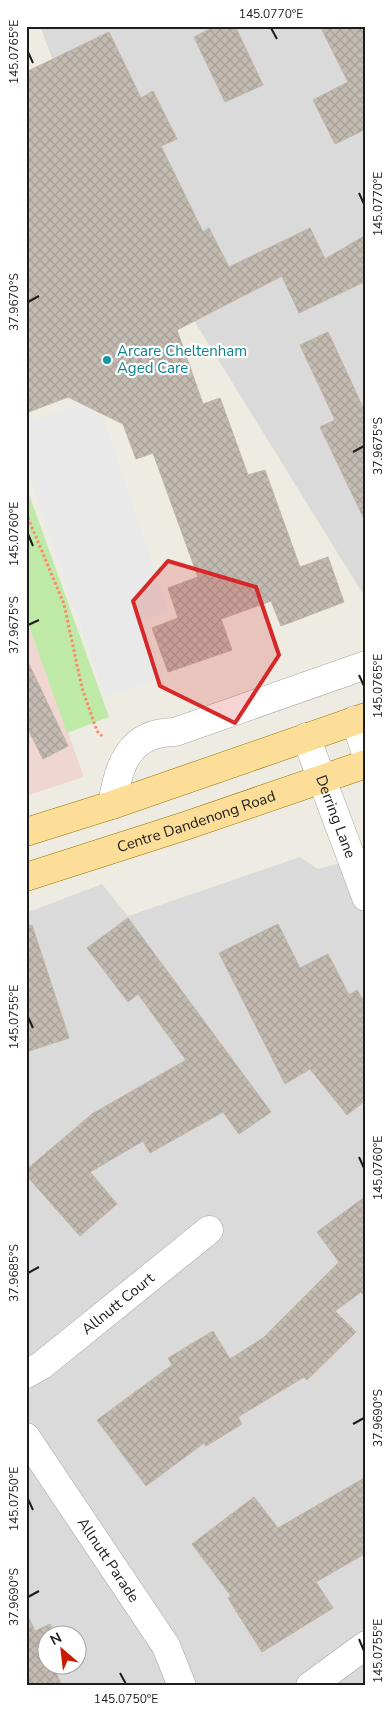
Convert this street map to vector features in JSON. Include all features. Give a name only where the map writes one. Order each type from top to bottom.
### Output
[{"type":"main road","points":[[26,832],[112,805],[360,718]]},
{"type":"main road","name":"Centre Dandenong Road","points":[[26,877],[185,826],[366,764]]},
{"type":"street","points":[[112,805],[116,775],[126,754],[152,735],[175,732],[366,665]]},
{"type":"street","points":[[360,718],[366,754]]},
{"type":"street","name":"Derring Lane","points":[[306,737],[366,897]]},
{"type":"street","name":"Allnutt Court","points":[[26,1374],[42,1365],[209,1230]]},
{"type":"street","name":"Allnutt Parade","points":[[26,1437],[166,1646],[182,1686]]},
{"type":"street","points":[[310,1686],[366,1645]]},
{"type":"path","points":[[26,513],[64,604],[71,647],[90,714],[97,732],[109,742]]},
{"type":"highlighted area","points":[[168,561],[256,587],[279,655],[235,723],[160,686],[133,601]]},
{"type":"shaded area","points":[[40,26],[366,26],[366,599],[83,141]]},
{"type":"shaded area","points":[[97,399],[169,611],[143,620],[163,678],[105,698],[26,467],[26,423]]},
{"type":"shaded area","points":[[26,617],[84,777],[26,796]]},
{"type":"shaded area","points":[[366,856],[366,1686],[26,1686],[26,913],[102,884],[128,916],[300,857],[318,869]]},
{"type":"green space","points":[[26,486],[109,717],[67,733],[26,617]]},
{"type":"building","points":[[216,26],[235,26],[263,85],[225,102],[194,37]]},
{"type":"building","points":[[320,26],[366,26],[366,129],[335,144],[313,100],[348,82]]},
{"type":"building","name":"Arcare Cheltenham Aged Care","points":[[109,32],[141,98],[153,91],[177,139],[161,146],[203,232],[209,228],[229,267],[310,228],[325,259],[366,235],[366,281],[299,313],[282,276],[177,330],[203,404],[220,398],[248,475],[265,470],[300,567],[328,557],[344,602],[281,626],[271,601],[221,619],[232,650],[168,672],[152,628],[178,618],[168,588],[198,577],[153,453],[136,459],[123,424],[68,397],[26,413],[26,72]]},
{"type":"building","points":[[328,332],[366,414],[366,523],[320,427],[335,420],[300,345]]},
{"type":"building","points":[[26,658],[68,746],[43,759],[26,725]]},
{"type":"building","points":[[128,918],[271,1112],[239,1134],[223,1112],[150,1153],[143,1141],[90,1172],[117,1204],[80,1236],[26,1175],[26,1170],[92,1114],[186,1060],[138,994],[128,1002],[87,948]]},
{"type":"building","points":[[278,924],[300,968],[328,954],[349,995],[357,990],[366,1005],[366,1100],[347,1115],[310,1069],[285,1084],[219,953]]},
{"type":"building","points":[[32,925],[69,1038],[26,1052],[26,926]]},
{"type":"building","points":[[366,1196],[366,1298],[361,1292],[335,1311],[356,1332],[307,1380],[304,1377],[238,1417],[242,1424],[206,1446],[204,1443],[146,1486],[97,1420],[172,1365],[168,1358],[213,1331],[230,1359],[263,1338],[339,1262],[317,1232]]},
{"type":"building","points":[[366,1477],[366,1553],[316,1582],[333,1608],[262,1652],[228,1598],[231,1596],[192,1544],[254,1497],[278,1528]]},
{"type":"building","points":[[26,1612],[35,1631],[38,1630],[38,1674],[57,1674],[62,1686],[26,1686]]},
{"type":"place","name":"Arcare Cheltenham Aged Care","points":[[107,360]]}]
